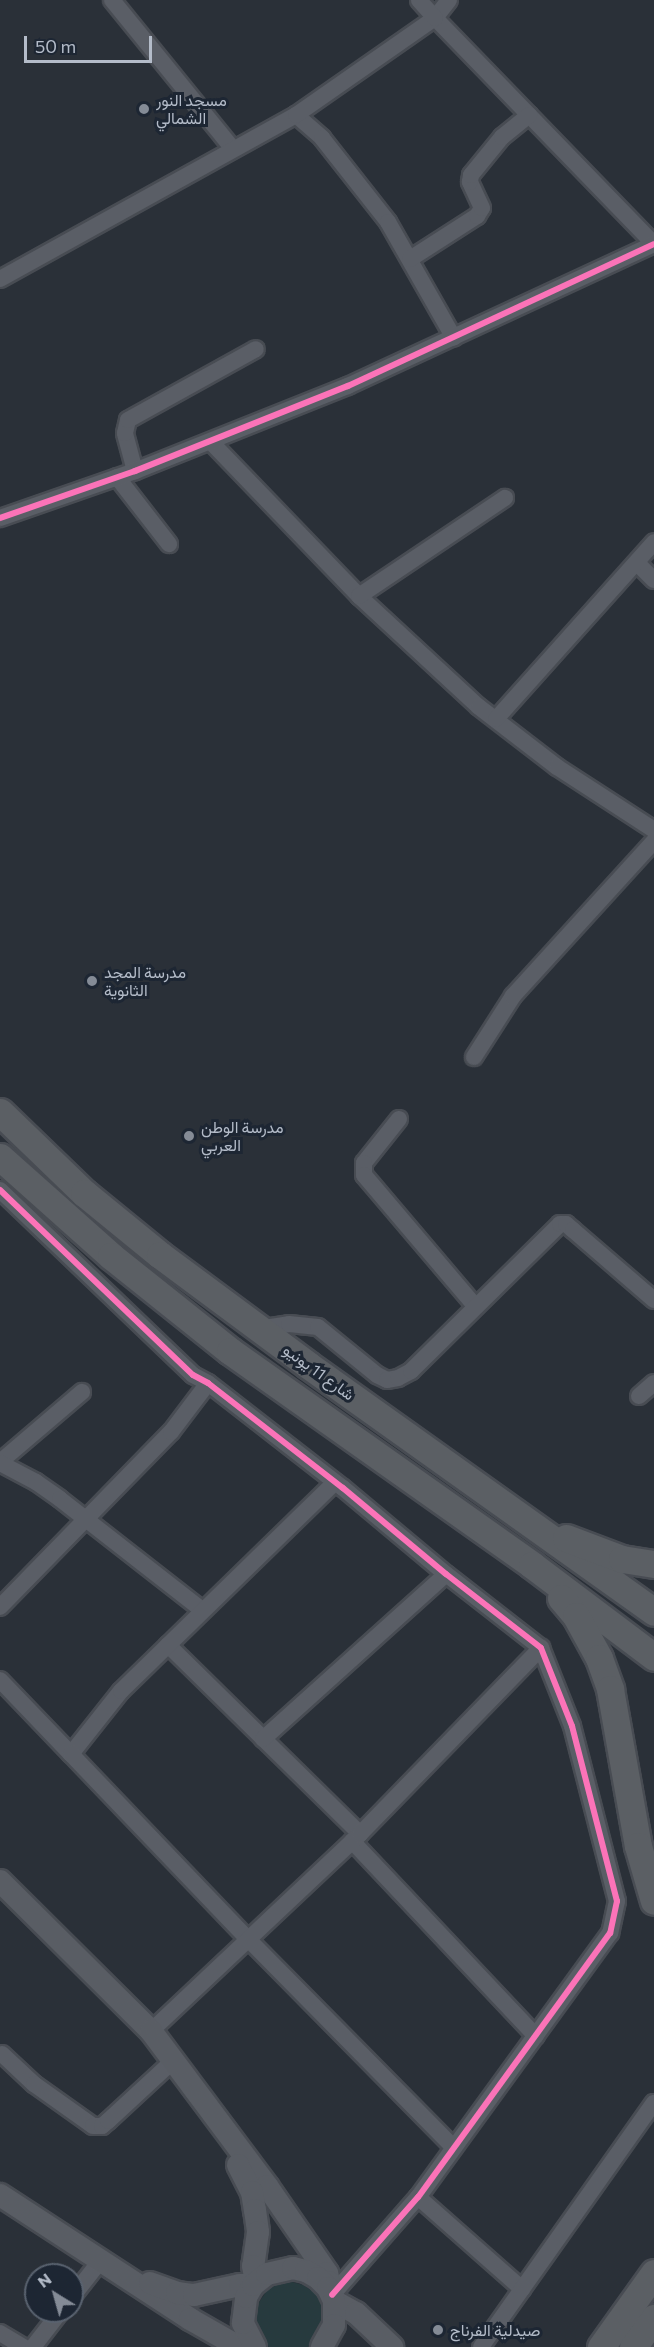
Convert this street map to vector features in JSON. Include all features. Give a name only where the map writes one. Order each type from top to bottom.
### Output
[{"type":"highway","name":"شارع 11 يونيو","points":[[0,1112],[84,1193],[160,1255],[258,1329],[654,1612]]},
{"type":"highway","name":"شارع 11 يونيو","points":[[0,1157],[111,1256],[230,1351],[532,1565],[654,1657]]},
{"type":"highway","points":[[495,1539],[524,1519],[622,1559],[654,1564]]},
{"type":"highway","points":[[532,1565],[576,1616],[603,1668],[618,1721],[638,1846],[654,1901]]},
{"type":"highway","points":[[601,2347],[654,2273]]},
{"type":"highway","points":[[633,2347],[654,2318]]},
{"type":"main road","points":[[3,1890],[151,2031],[204,2100],[327,2273],[334,2325],[322,2347]]},
{"type":"main road","points":[[204,2100],[211,2126],[241,2169],[252,2192],[258,2232],[252,2266],[254,2283],[242,2310],[243,2323],[255,2347]]},
{"type":"main road","points":[[0,2195],[190,2319],[239,2347]]},
{"type":"main road","points":[[120,2272],[177,2293],[194,2295],[254,2283],[273,2271],[293,2268],[306,2271],[392,2347]]},
{"type":"street","points":[[112,0],[233,149]]},
{"type":"street","points":[[0,518],[135,471],[348,386],[654,244],[419,0]]},
{"type":"street","points":[[0,279],[296,115],[435,18],[449,0]]},
{"type":"street","points":[[296,115],[322,138],[388,222],[454,338]]},
{"type":"street","points":[[410,259],[477,216],[482,208],[470,182],[471,175],[502,137],[529,115]]},
{"type":"street","points":[[135,471],[125,433],[128,420],[256,348]]},
{"type":"street","points":[[211,442],[359,596],[479,707],[557,767],[654,830]]},
{"type":"street","points":[[117,477],[169,544]]},
{"type":"street","points":[[359,596],[505,498]]},
{"type":"street","points":[[496,719],[654,542]]},
{"type":"street","points":[[637,563],[654,580]]},
{"type":"street","points":[[474,1057],[498,1017],[525,981],[654,841]]},
{"type":"street","points":[[399,1119],[364,1163],[364,1175],[475,1306]]},
{"type":"street","points":[[0,1190],[193,1375],[208,1383],[335,1482],[446,1574],[541,1648],[572,1726],[617,1901],[610,1933],[418,2197],[331,2295]]},
{"type":"street","points":[[258,1329],[290,1324],[318,1327],[387,1380],[398,1378],[411,1371],[560,1224],[566,1224],[654,1300]]},
{"type":"street","points":[[0,1607],[171,1432],[208,1383]]},
{"type":"street","points":[[639,1396],[654,1383]]},
{"type":"street","points":[[82,1392],[0,1463],[36,1482],[202,1610]]},
{"type":"street","points":[[71,1754],[122,1691],[335,1482]]},
{"type":"street","points":[[263,1739],[446,1574]]},
{"type":"street","points":[[168,1645],[263,1739],[536,2036]]},
{"type":"street","points":[[151,2031],[356,1838],[541,1648]]},
{"type":"street","points":[[0,1680],[249,1940],[453,2147]]},
{"type":"street","points":[[2,2054],[34,2084],[93,2126],[102,2126],[174,2060]]},
{"type":"street","points":[[481,2347],[654,2103]]},
{"type":"street","points":[[418,2197],[522,2289]]},
{"type":"street","points":[[84,2281],[101,2260]]},
{"type":"street","points":[[33,2347],[52,2323]]},
{"type":"street","points":[[0,2333],[22,2347]]},
{"type":"green space","points":[[292,2282],[303,2285],[314,2292],[321,2301],[324,2325],[308,2347],[269,2347],[256,2330],[256,2307],[268,2289]]},
{"type":"cycle path","points":[[0,518],[135,471],[348,386],[654,244]]},
{"type":"cycle path","points":[[0,1190],[193,1375],[208,1383],[343,1488],[446,1574],[541,1648],[572,1726],[617,1901],[610,1933],[418,2197],[332,2295]]},
{"type":"place","name":"مسجد النور الشمالي","points":[[144,109]]},
{"type":"place","name":"مدرسة المجد الثانوية","points":[[92,981]]},
{"type":"place","name":"مدرسة الوطن العربي","points":[[189,1136]]},
{"type":"place","name":"صيدلية الفرناج","points":[[438,2330]]}]
